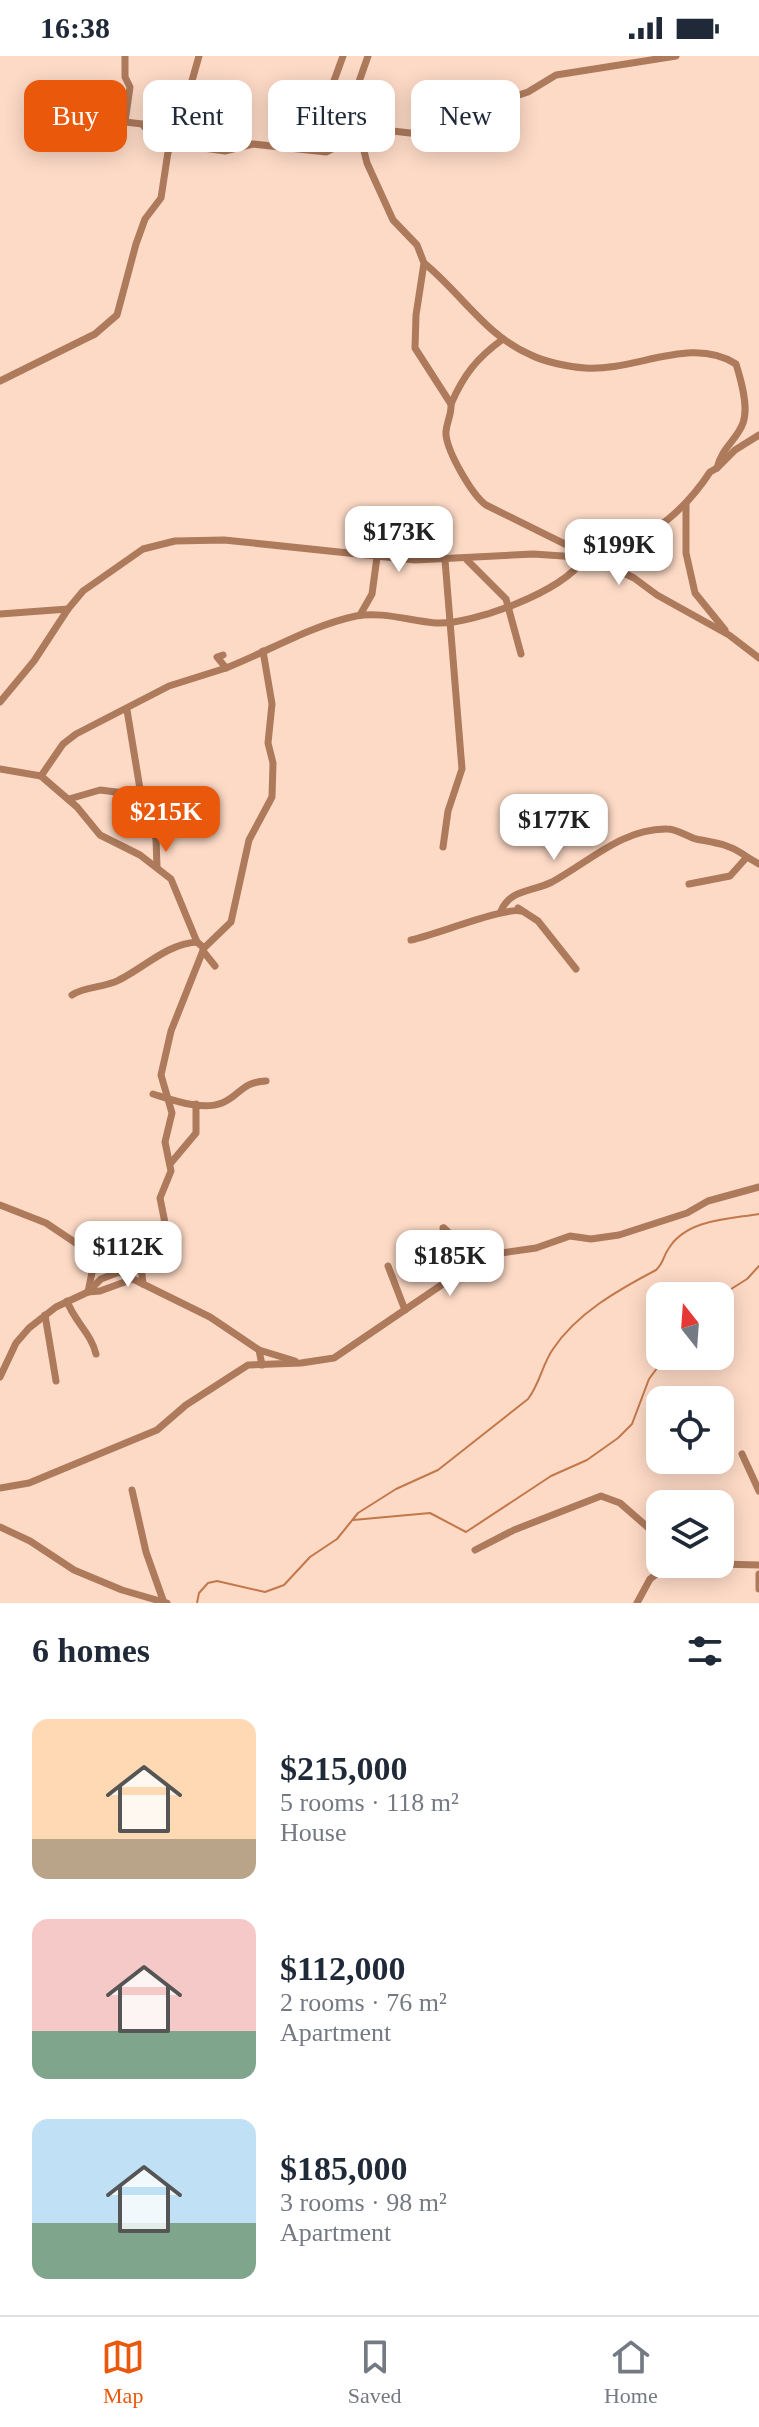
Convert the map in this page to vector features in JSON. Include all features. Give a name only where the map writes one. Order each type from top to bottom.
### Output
[{"type":"street","points":[[125,56],[125,77],[130,87],[125,122],[143,125]]},
{"type":"street","points":[[192,80],[199,56]]},
{"type":"street","points":[[334,80],[343,56]]},
{"type":"street","points":[[360,80],[368,56]]},
{"type":"street","points":[[395,131],[442,132],[488,105],[528,92],[556,75],[676,56]]},
{"type":"street","points":[[0,381],[95,334],[117,315],[145,219],[161,198],[168,152]]},
{"type":"street","points":[[364,152],[393,220],[417,245],[424,263],[416,315],[415,348],[451,404]]},
{"type":"street","points":[[424,263],[449,283],[490,331],[531,356],[586,368],[697,353],[727,358],[736,364],[743,385],[744,423],[721,451],[717,468]]},
{"type":"street","points":[[503,339],[479,356],[464,374],[451,404],[446,433],[475,497],[593,558],[608,562],[729,635],[759,658]]},
{"type":"street","points":[[0,702],[34,661],[83,591],[143,549],[175,541],[224,540],[377,557],[467,560],[533,554],[593,558],[614,552],[666,523],[686,504],[710,472],[735,450],[759,435]]},
{"type":"street","points":[[686,504],[686,553],[695,593],[729,635]]},
{"type":"street","points":[[360,615],[372,594],[377,557]]},
{"type":"street","points":[[41,776],[63,744],[76,734],[196,675],[226,668],[360,615],[439,623],[507,607],[559,585],[577,570],[583,559]]},
{"type":"street","points":[[443,847],[448,811],[462,769],[445,560]]},
{"type":"street","points":[[467,560],[506,599],[521,654]]},
{"type":"street","points":[[0,614],[68,609]]},
{"type":"street","points":[[143,1284],[140,1257],[145,1245],[167,1233],[160,1198],[171,1171],[165,1142],[172,1113],[161,1075],[171,1031],[204,950],[231,922],[249,840],[272,797],[273,763],[268,743],[272,704],[263,651]]},
{"type":"street","points":[[223,655],[217,657],[226,668]]},
{"type":"street","points":[[127,710],[141,795],[156,839],[157,866]]},
{"type":"street","points":[[0,769],[25,770],[41,776],[69,799],[110,843],[157,866],[171,879],[181,896],[197,942],[215,966]]},
{"type":"street","points":[[69,799],[100,790],[141,795]]},
{"type":"street","points":[[501,911],[506,900],[556,880],[580,862],[645,829],[669,829],[688,837],[723,842],[759,864]]},
{"type":"street","points":[[689,884],[730,876],[747,857]]},
{"type":"street","points":[[506,900],[538,921],[576,969]]},
{"type":"street","points":[[411,940],[444,933],[501,911],[521,911]]},
{"type":"street","points":[[72,995],[78,990],[98,989],[137,972],[181,943],[197,942]]},
{"type":"street","points":[[153,1094],[196,1104],[225,1102],[245,1084],[266,1081]]},
{"type":"street","points":[[170,1164],[196,1133],[196,1104]]},
{"type":"street","points":[[0,1488],[41,1478],[157,1430],[186,1405],[238,1370],[334,1358],[454,1275],[474,1257],[536,1248],[570,1236],[591,1239],[619,1235],[687,1213],[708,1201],[759,1187]]},
{"type":"street","points":[[0,1205],[46,1223],[95,1258],[210,1317],[259,1350],[301,1363]]},
{"type":"street","points":[[454,1275],[443,1228],[474,1257]]},
{"type":"street","points":[[88,1292],[95,1258]]},
{"type":"street","points":[[388,1266],[405,1310]]},
{"type":"street","points":[[88,1292],[101,1279],[119,1272]]},
{"type":"street","points":[[0,1377],[16,1343],[45,1315],[88,1292],[133,1279]]},
{"type":"street","points":[[67,1301],[72,1315],[93,1342],[96,1354]]},
{"type":"street","points":[[45,1315],[56,1381]]},
{"type":"street","points":[[259,1350],[262,1365]]},
{"type":"street","points":[[742,1454],[759,1491]]},
{"type":"street","points":[[132,1490],[146,1552],[165,1602]]},
{"type":"street","points":[[475,1550],[514,1530],[601,1496],[620,1503],[646,1526]]},
{"type":"street","points":[[0,1527],[30,1541],[74,1570],[122,1590],[165,1602]]},
{"type":"street","points":[[734,1564],[759,1565]]},
{"type":"street","points":[[759,1574],[759,1589]]},
{"type":"street","points":[[637,1603],[651,1578]]},
{"type":"waterway","points":[[197,1603],[199,1593],[208,1583],[217,1581],[265,1592],[284,1585],[310,1557],[337,1539],[358,1513],[396,1489],[438,1470],[528,1399],[549,1355],[574,1324],[599,1304],[656,1270],[677,1238],[710,1222],[759,1214]]},
{"type":"waterway","points":[[734,1287],[759,1266]]},
{"type":"waterway","points":[[353,1520],[430,1513],[466,1532],[551,1476],[587,1460],[618,1438],[632,1424],[649,1379],[656,1370]]}]
